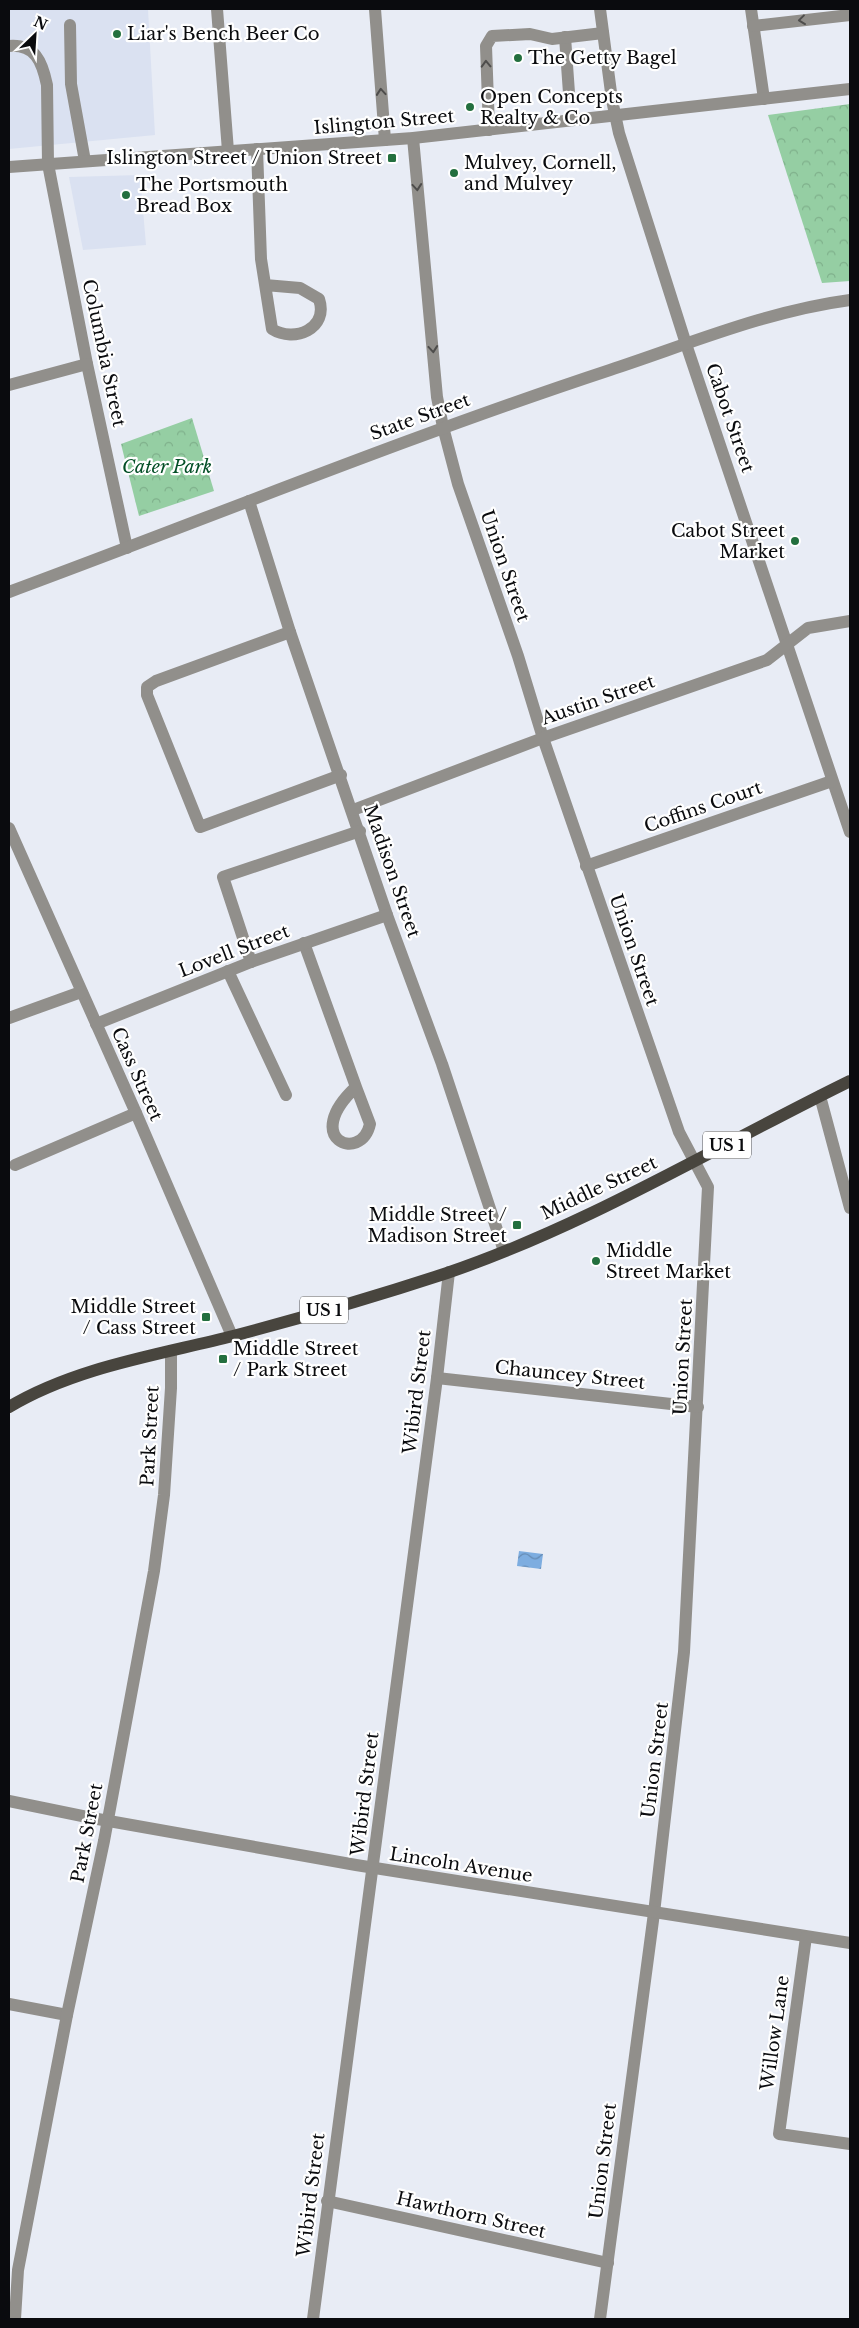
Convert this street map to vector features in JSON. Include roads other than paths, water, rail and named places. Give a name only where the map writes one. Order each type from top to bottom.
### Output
[{"type":"main road","name":"Middle Street","points":[[9,1407],[57,1383],[232,1336],[449,1272],[504,1251],[604,1206],[694,1162],[850,1081]]},
{"type":"street","points":[[217,9],[228,151]]},
{"type":"street","points":[[375,9],[385,140]]},
{"type":"street","name":"Cabot Street","points":[[600,9],[615,116],[686,344],[850,832]]},
{"type":"street","points":[[751,9],[764,100]]},
{"type":"street","points":[[753,26],[822,13],[844,13]]},
{"type":"street","points":[[70,25],[71,84],[84,162]]},
{"type":"street","points":[[489,130],[487,40],[492,36],[530,34],[552,39],[603,33]]},
{"type":"street","points":[[565,37],[569,93]]},
{"type":"street","name":"Columbia Street","points":[[9,46],[22,45],[35,54],[45,73],[47,85],[48,164],[87,364],[127,548]]},
{"type":"street","points":[[47,85],[71,84]]},
{"type":"street","name":"Islington Street","points":[[9,167],[413,138],[850,89]]},
{"type":"street","name":"Union Street","points":[[413,138],[437,397],[442,427],[458,484],[518,656],[586,866],[679,1132],[708,1187],[684,1652],[654,1913],[600,2319]]},
{"type":"street","points":[[257,149],[261,258],[265,285],[272,328],[280,334],[292,335],[303,333],[315,326],[321,317],[322,308],[319,299],[300,288],[265,285]]},
{"type":"street","name":"State Street","points":[[9,592],[442,427],[686,344],[808,307],[850,300]]},
{"type":"street","points":[[9,385],[87,364]]},
{"type":"street","name":"Madison Street","points":[[249,501],[290,632],[353,810],[387,915],[442,1064],[504,1251]]},
{"type":"street","name":"Austin Street","points":[[353,810],[543,738],[767,660],[808,628],[850,621]]},
{"type":"street","points":[[290,632],[156,681],[147,688],[147,695],[200,827],[340,775]]},
{"type":"street","name":"Coffins Court","points":[[586,866],[832,781]]},
{"type":"street","name":"Cass Street","points":[[9,828],[136,1113],[232,1336]]},
{"type":"street","points":[[251,962],[223,877],[360,831]]},
{"type":"street","name":"Lovell Street","points":[[96,1024],[251,962],[387,915]]},
{"type":"street","points":[[304,943],[356,1087]]},
{"type":"street","points":[[228,971],[286,1095]]},
{"type":"street","points":[[9,1018],[81,992]]},
{"type":"street","points":[[820,1096],[850,1208]]},
{"type":"street","points":[[15,1165],[136,1113]]},
{"type":"street","name":"Wibird Street","points":[[313,2319],[327,2201],[437,1378],[449,1272]]},
{"type":"street","name":"Park Street","points":[[15,2319],[18,2270],[67,2015],[107,1821],[154,1571],[164,1495],[171,1388],[171,1351]]},
{"type":"street","name":"Chauncey Street","points":[[437,1378],[698,1407]]},
{"type":"street","name":"Lincoln Avenue","points":[[9,1801],[107,1821],[373,1868],[850,1943]]},
{"type":"street","name":"Willow Lane","points":[[806,1937],[779,2134],[850,2144]]},
{"type":"street","points":[[9,2004],[67,2015]]},
{"type":"street","name":"Hawthorn Street","points":[[327,2201],[608,2264]]},
{"type":"water","points":[[519,1551],[543,1554],[541,1569],[517,1566]]},
{"type":"place","name":"Liar's Bench Beer Co","points":[[117,34]]},
{"type":"place","name":"The Getty Bagel","points":[[518,58]]},
{"type":"place","name":"Open Concepts Realty & Co","points":[[470,107]]},
{"type":"place","name":"Islington Street / Union Street","points":[[392,158]]},
{"type":"place","name":"Mulvey, Cornell, and Mulvey","points":[[454,173]]},
{"type":"place","name":"The Portsmouth Bread Box","points":[[126,195]]},
{"type":"place","name":"Cabot Street Market","points":[[795,541]]},
{"type":"place","name":"Middle Street / Madison Street","points":[[517,1225]]},
{"type":"place","name":"Middle Street Market","points":[[596,1261]]},
{"type":"place","name":"Middle Street / Cass Street","points":[[206,1317]]},
{"type":"place","name":"Middle Street / Park Street","points":[[223,1359]]},
{"type":"park label","name":"Cater Park","points":[[167,467]]}]
